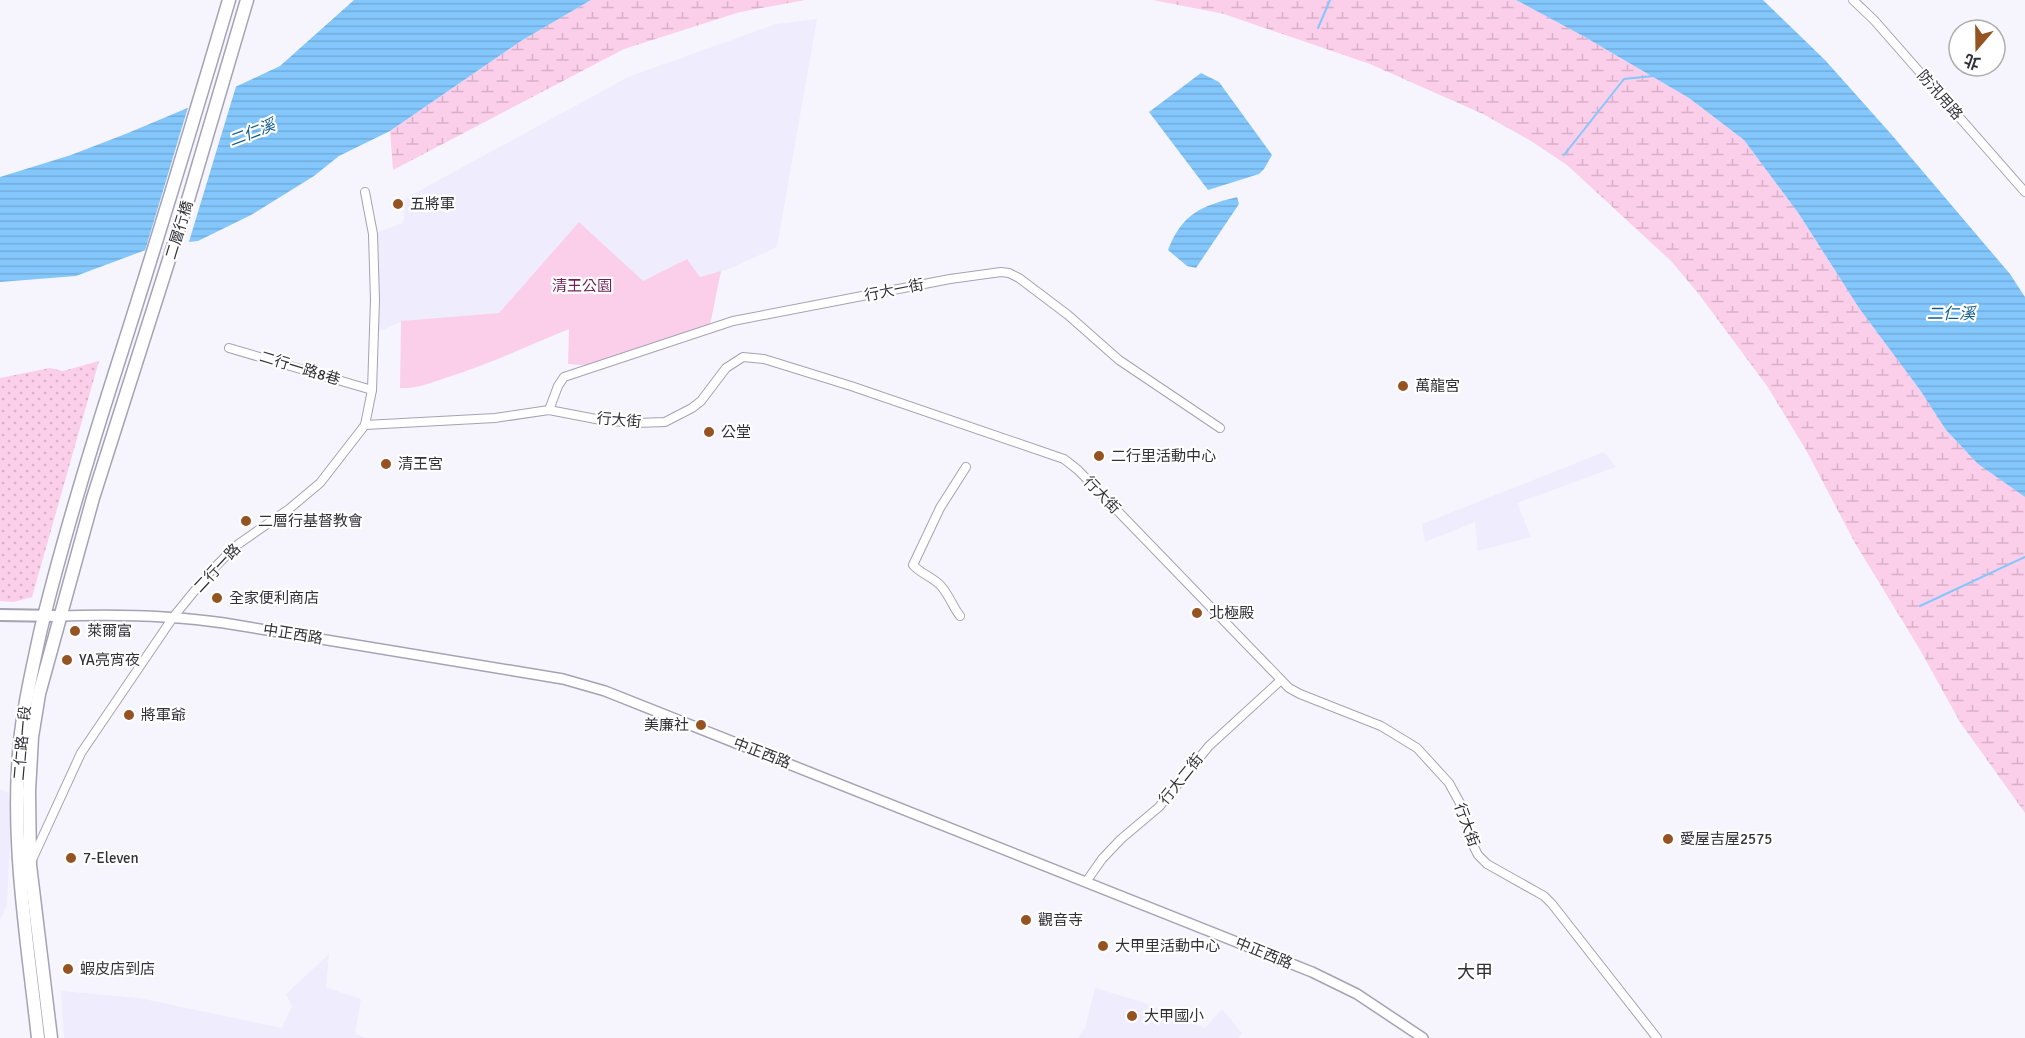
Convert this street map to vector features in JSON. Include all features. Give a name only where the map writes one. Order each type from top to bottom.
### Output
[{"type":"main road","name":"二層行橋","points":[[89,454],[172,195],[229,0]]},
{"type":"main road","name":"二層行橋","points":[[105,459],[189,200],[247,0]]},
{"type":"main road","name":"二仁路一段","points":[[38,1038],[21,879],[17,806],[21,734],[27,692],[48,595],[89,454]]},
{"type":"main road","name":"二仁路一段","points":[[51,1038],[30,865],[28,791],[32,737],[39,694],[59,616],[105,459]]},
{"type":"main road","points":[[0,615],[59,616]]},
{"type":"street","name":"防汛用路","points":[[1853,0],[1874,20],[2025,192]]},
{"type":"street","name":"二行一路","points":[[21,879],[30,865],[81,753],[174,616],[210,572],[237,545],[289,509],[320,483],[365,425],[372,390],[375,300],[373,234],[365,192]]},
{"type":"street","name":"行大一街","points":[[549,410],[564,377],[696,332],[733,321],[950,279],[1000,272],[1019,278],[1068,315],[1119,360],[1220,428]]},
{"type":"street","name":"二行一路8巷","points":[[229,348],[372,390]]},
{"type":"street","name":"行大街","points":[[365,425],[495,418],[549,410],[601,420],[636,423],[665,422],[692,408],[726,368],[743,357],[764,359],[831,379],[1064,459],[1078,470],[1281,680],[1300,694],[1381,726],[1417,748],[1449,783],[1461,805],[1478,855],[1487,864],[1544,896],[1552,904],[1657,1038]]},
{"type":"street","points":[[960,616],[952,606],[944,588],[913,566],[940,508],[966,467]]},
{"type":"street","name":"中正西路","points":[[59,616],[174,616],[428,656],[582,684],[624,698],[1264,952],[1338,985],[1377,1006],[1423,1038]]},
{"type":"street","name":"行大二街","points":[[1086,882],[1102,859],[1121,839],[1159,807],[1209,746],[1281,680]]},
{"type":"shaded area","points":[[817,19],[777,247],[729,269],[700,277],[686,259],[643,282],[579,222],[499,313],[402,321],[374,334],[373,234],[403,223],[406,198],[628,77],[776,24]]},
{"type":"shaded area","points":[[1604,452],[1616,467],[1517,503],[1531,537],[1478,551],[1475,522],[1425,542],[1422,524]]},
{"type":"shaded area","points":[[0,789],[9,793],[11,821],[7,905],[0,920]]},
{"type":"shaded area","points":[[329,954],[326,987],[361,999],[355,1034],[368,1038],[64,1038],[61,991],[139,998],[282,1028],[292,1006],[286,994]]},
{"type":"shaded area","name":"大甲國小","points":[[1095,988],[1142,1002],[1205,1028],[1222,1009],[1242,1033],[1238,1038],[1078,1038],[1085,1028]]},
{"type":"green space","points":[[591,0],[805,0],[740,12],[624,49],[393,170],[390,131],[521,41]]},
{"type":"green space","points":[[1153,0],[1516,0],[1689,98],[1744,140],[1799,214],[1859,308],[1920,390],[1946,430],[1978,464],[2025,497],[2025,813],[1960,722],[1919,648],[1855,543],[1806,450],[1767,386],[1698,293],[1671,261],[1567,165],[1531,141],[1483,114],[1370,64],[1224,14]]},
{"type":"green space","name":"清王公園","points":[[579,222],[643,281],[687,259],[700,277],[721,271],[709,330],[596,366],[568,364],[569,329],[461,373],[411,388],[400,388],[401,321],[499,313]]},
{"type":"green space","points":[[99,361],[32,597],[13,602],[0,601],[0,378],[50,368],[63,371]]},
{"type":"water","name":"二仁溪","points":[[354,0],[591,0],[521,41],[390,131],[339,156],[314,176],[251,215],[198,241],[159,245],[76,276],[0,282],[0,177],[71,155],[128,133],[280,66]]},
{"type":"water","name":"二仁溪","points":[[1516,0],[1763,0],[1825,60],[2010,274],[2025,297],[2025,497],[1978,464],[1946,430],[1920,390],[1859,308],[1799,214],[1744,140],[1689,98]]},
{"type":"water","points":[[1201,73],[1219,82],[1272,155],[1259,174],[1208,190],[1149,112]]},
{"type":"water","points":[[1237,197],[1239,204],[1196,268],[1187,266],[1168,250],[1187,219],[1203,208]]},
{"type":"pier","points":[[237,83],[188,245],[160,248],[144,254],[189,104]]},
{"type":"waterway","points":[[1318,28],[1330,0]]},
{"type":"waterway","points":[[1564,155],[1624,79],[1653,76]]},
{"type":"waterway","points":[[1920,606],[2025,557]]},
{"type":"place","name":"五將軍","points":[[398,204]]},
{"type":"place","name":"萬龍宮","points":[[1403,386]]},
{"type":"place","name":"公堂","points":[[709,432]]},
{"type":"place","name":"二行里活動中心","points":[[1099,456]]},
{"type":"place","name":"清王宮","points":[[386,464]]},
{"type":"place","name":"二層行基督教會","points":[[246,521]]},
{"type":"place","name":"全家便利商店","points":[[217,598]]},
{"type":"place","name":"北極殿","points":[[1197,613]]},
{"type":"place","name":"萊爾富","points":[[75,631]]},
{"type":"place","name":"YA亮宵夜","points":[[67,660]]},
{"type":"place","name":"將軍爺","points":[[129,715]]},
{"type":"place","name":"美廉社","points":[[701,725]]},
{"type":"place","name":"愛屋吉屋2575","points":[[1668,839]]},
{"type":"place","name":"7-Eleven","points":[[71,858]]},
{"type":"place","name":"觀音寺","points":[[1026,920]]},
{"type":"place","name":"大甲里活動中心","points":[[1103,946]]},
{"type":"place","name":"蝦皮店到店","points":[[68,969]]},
{"type":"place","name":"大甲國小","points":[[1132,1016]]},
{"type":"district","name":"大甲","points":[[1475,972]]}]
